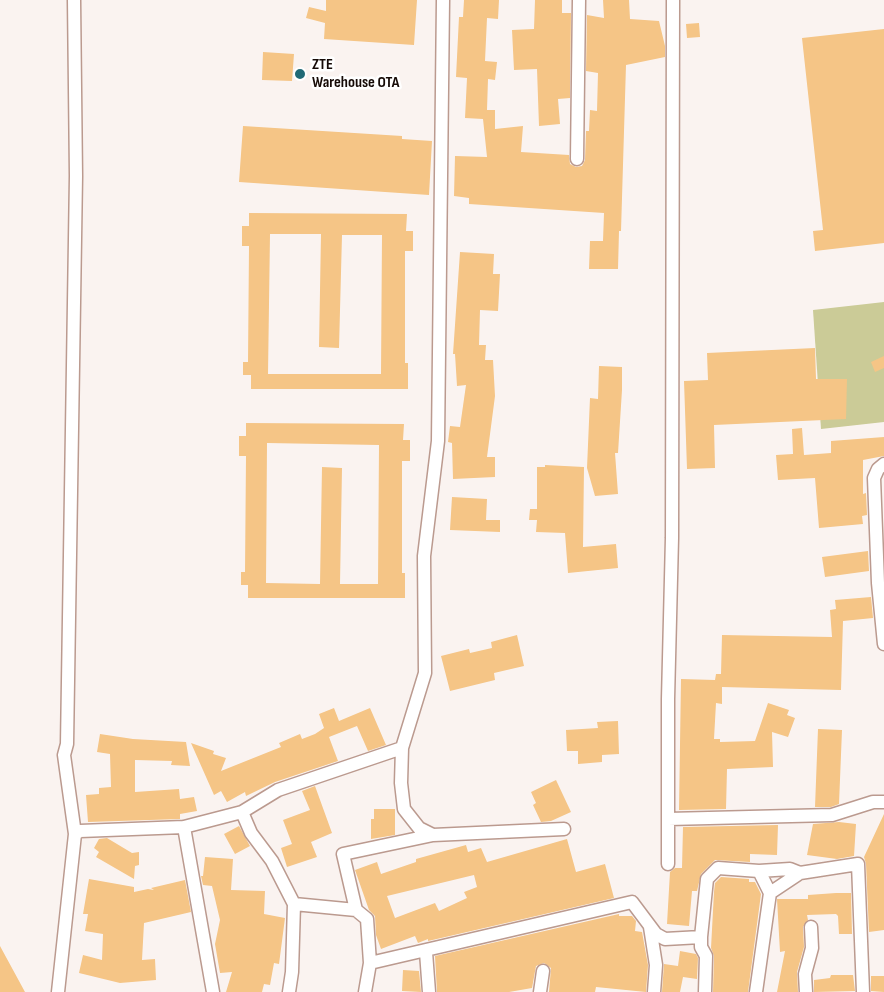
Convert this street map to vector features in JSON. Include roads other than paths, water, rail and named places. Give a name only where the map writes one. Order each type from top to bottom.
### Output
[{"type":"street","points":[[58,992],[75,834],[64,755],[67,744],[75,188],[74,0]]},
{"type":"street","points":[[434,835],[419,828],[404,809],[401,783],[402,748],[425,673],[424,555],[438,441],[443,0]]},
{"type":"street","points":[[577,159],[579,0]]},
{"type":"street","points":[[668,864],[674,0]]},
{"type":"street","points":[[884,464],[878,469],[874,478],[884,644]]},
{"type":"street","points":[[75,834],[80,831],[184,826],[242,812],[278,790],[402,748]]},
{"type":"street","points":[[668,819],[832,815],[873,802],[884,802]]},
{"type":"street","points":[[242,812],[251,833],[272,861],[294,903],[290,992]]},
{"type":"street","points":[[184,826],[213,992]]},
{"type":"street","points":[[356,910],[343,854],[434,835],[564,829]]},
{"type":"street","points":[[770,893],[800,873],[858,864],[863,992]]},
{"type":"street","points":[[705,992],[706,956],[701,947],[701,937],[707,879],[718,868],[759,871],[790,869],[800,873]]},
{"type":"street","points":[[756,992],[770,893],[759,871]]},
{"type":"street","points":[[370,963],[426,952],[632,902],[656,934],[664,939],[701,937]]},
{"type":"street","points":[[294,903],[356,910],[367,919],[370,963],[365,992]]},
{"type":"street","points":[[650,926],[657,965],[654,992]]},
{"type":"street","points":[[806,992],[805,974],[812,948],[811,927]]},
{"type":"street","points":[[426,952],[429,992]]},
{"type":"street","points":[[540,992],[543,971]]},
{"type":"place","name":"ZTE Warehouse OTA","points":[[300,74]]}]
